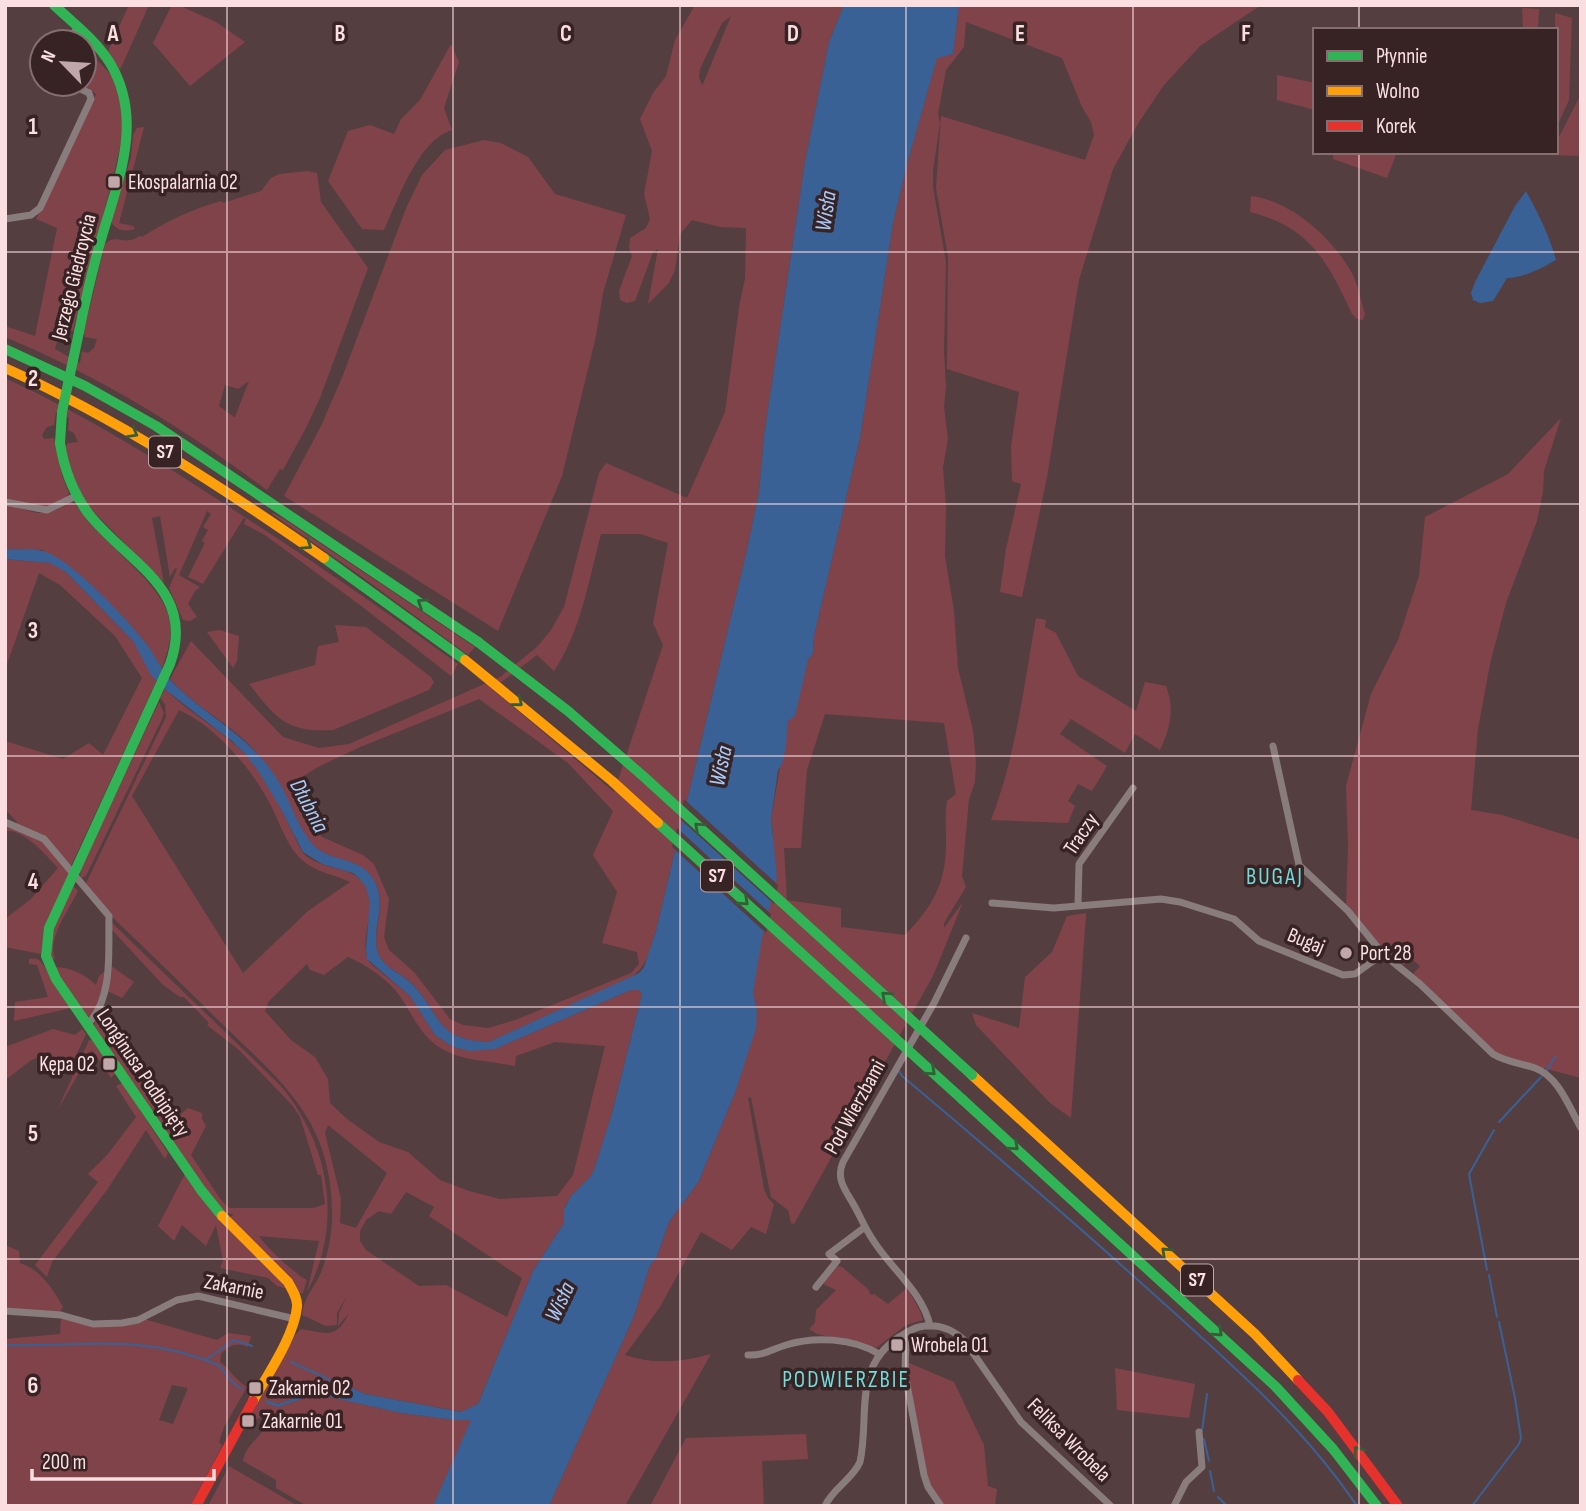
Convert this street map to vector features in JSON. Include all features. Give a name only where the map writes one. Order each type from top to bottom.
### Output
[{"type":"main road","name":"Jerzego Giedroycia","points":[[54,5],[111,64],[123,90],[129,122],[126,154],[97,253],[62,412],[60,443],[64,468],[76,496],[95,522],[163,590],[173,611],[177,629]]},
{"type":"main road","name":"S7","points":[[5,349],[62,374],[156,426],[478,642],[568,711],[634,768],[1255,1334],[1328,1412],[1398,1506]]},
{"type":"main road","name":"S7","points":[[5,368],[86,406],[170,454],[322,556],[465,660],[612,781],[1276,1387],[1333,1449],[1377,1506]]},
{"type":"main road","name":"Longinusa Podbipięty","points":[[177,629],[169,668],[49,928],[46,956],[51,971],[87,1025],[211,1203],[242,1238],[288,1282],[296,1299],[295,1319]]},
{"type":"main road","points":[[196,1506],[295,1319]]},
{"type":"street","points":[[5,219],[32,215],[40,208],[91,102],[90,98]]},
{"type":"street","points":[[5,502],[47,510],[76,496]]},
{"type":"street","points":[[1273,746],[1299,865],[1348,911],[1383,954],[1420,984],[1493,1054],[1548,1075],[1562,1093],[1581,1128]]},
{"type":"street","name":"Traczy","points":[[1078,905],[1079,864],[1133,788]]},
{"type":"street","points":[[5,822],[44,839],[109,916],[108,969],[101,1003],[87,1025]]},
{"type":"street","name":"Bugaj","points":[[992,903],[1054,908],[1161,900],[1180,902],[1234,919],[1259,940],[1343,975],[1355,974],[1383,954]]},
{"type":"street","name":"Pod Wierzbami","points":[[930,1326],[911,1289],[873,1241],[839,1177],[841,1167],[934,1003],[966,938]]},
{"type":"street","points":[[816,1287],[837,1261],[829,1254],[865,1227]]},
{"type":"street","name":"Zakarnie","points":[[5,1311],[61,1315],[93,1324],[122,1323],[138,1320],[177,1300],[198,1296],[295,1319]]},
{"type":"street","points":[[825,1506],[832,1493],[856,1470],[860,1462],[868,1378],[879,1354],[906,1333],[930,1326]]},
{"type":"street","name":"Feliksa Wrobela","points":[[930,1326],[947,1328],[964,1339],[1031,1433],[1111,1506]]},
{"type":"street","points":[[906,1333],[905,1374],[924,1475],[928,1487],[941,1506]]},
{"type":"street","points":[[748,1355],[762,1354],[805,1340],[820,1339],[867,1347],[879,1354]]},
{"type":"street","points":[[1174,1506],[1186,1482],[1202,1466],[1199,1432]]},
{"type":"shaded area","points":[[129,5],[149,5],[120,70],[108,51]]},
{"type":"shaded area","points":[[172,5],[178,5],[216,22],[245,42],[190,86],[153,43]]},
{"type":"shaded area","points":[[695,5],[844,5],[829,42],[805,162],[764,436],[759,492],[656,931],[644,963],[630,978],[489,1042],[470,1040],[447,1030],[420,992],[380,958],[376,944],[379,895],[370,875],[357,865],[325,854],[310,843],[261,758],[235,732],[190,699],[170,679],[191,641],[283,737],[319,748],[349,744],[500,677],[537,647],[564,607],[599,473],[606,463],[687,498],[725,412],[745,279],[746,228],[720,227],[692,220],[680,234],[675,270],[669,283],[648,304],[658,249],[653,252],[635,301],[627,303],[620,300],[619,291],[632,256],[630,238],[646,228],[650,219],[644,194],[652,151],[640,119],[653,93],[666,76],[675,40]],"holes":[[[731,16],[703,84],[702,85],[700,69],[722,23]],[[601,534],[640,534],[668,543],[653,623],[663,645],[614,792],[492,689],[537,655],[554,671],[578,622]],[[479,699],[568,763],[613,811],[593,855],[617,892],[602,943],[637,952],[639,964],[631,973],[515,1020],[488,1028],[463,1025],[450,1019],[414,972],[389,950],[384,937],[389,899],[374,864],[363,855],[322,837],[291,784],[318,767]]]},
{"type":"shaded area","points":[[959,5],[1261,5],[1200,46],[1164,85],[1139,122],[1113,169],[1079,280],[1047,477],[1022,597],[1000,592],[1006,549],[1021,484],[1012,481],[1011,446],[1019,392],[947,369],[948,257],[936,188],[941,116],[1085,160],[1094,135],[1091,122],[1062,58],[966,22],[964,47],[946,70],[938,114],[940,123],[933,171],[933,187],[946,262],[944,407],[948,439],[943,467],[945,556],[954,611],[958,668],[973,730],[976,762],[975,782],[969,799],[962,876],[966,887],[944,923],[944,928],[963,902],[933,976],[794,1224],[791,1223],[788,1210],[771,1197],[751,1098],[748,1097],[764,1189],[774,1204],[766,1234],[751,1227],[732,1250],[701,1232],[660,1307],[625,1355],[668,1361],[711,1354],[625,1506],[549,1506],[634,1316],[650,1265],[656,1259],[669,1222],[699,1181],[736,1090],[757,1010],[753,993],[773,833],[771,819],[788,721],[808,660],[813,653],[814,636],[860,438],[893,223],[909,157],[937,57],[953,54]],"holes":[[[825,714],[944,723],[956,794],[947,801],[946,854],[941,880],[931,903],[915,924],[905,935],[841,927],[841,908],[787,900],[784,848],[801,848],[807,770]]]},
{"type":"shaded area","points":[[1522,8],[1539,9],[1538,28],[1523,28]]},
{"type":"shaded area","points":[[1555,13],[1572,18],[1569,100],[1558,125],[1558,28],[1555,28]]},
{"type":"shaded area","points":[[451,44],[459,62],[444,108],[452,130],[440,136],[419,158],[384,230],[362,229],[328,181],[348,131],[370,125],[394,134],[401,119],[420,100]]},
{"type":"shaded area","points":[[98,61],[112,76],[124,109],[124,128],[73,331],[61,327],[55,349],[80,363],[82,351],[88,353],[94,348],[97,339],[85,337],[84,331],[105,244],[108,241],[142,237],[200,208],[261,191],[271,178],[279,174],[308,171],[317,173],[321,202],[368,268],[320,398],[283,470],[280,469],[267,490],[173,425],[108,386],[5,337],[5,326],[35,336],[57,228],[36,219],[94,98],[98,98]],"holes":[[[249,381],[234,417],[219,406],[225,385],[238,389]]]},
{"type":"shaded area","points":[[1277,75],[1313,83],[1313,109],[1277,100]]},
{"type":"shaded area","points":[[1581,94],[1581,156],[1551,155],[1558,154],[1558,139]]},
{"type":"shaded area","points":[[144,127],[119,223],[133,226],[135,229],[122,230],[111,222],[131,157],[133,135],[137,128]]},
{"type":"shaded area","points":[[484,140],[501,143],[528,157],[555,194],[626,215],[603,293],[596,336],[562,476],[498,631],[284,496],[321,426],[343,375],[407,206],[422,175],[445,150]]},
{"type":"shaded area","points":[[1333,154],[1396,154],[1387,178],[1333,159]]},
{"type":"shaded area","points":[[1251,196],[1266,199],[1296,213],[1334,247],[1354,278],[1365,314],[1363,320],[1352,314],[1334,278],[1315,249],[1288,227],[1250,212]]},
{"type":"shaded area","points":[[5,378],[66,408],[125,442],[183,477],[268,532],[295,550],[458,664],[451,676],[265,535],[244,524],[246,518],[203,584],[188,577],[205,543],[202,541],[208,530],[203,527],[211,514],[207,511],[179,575],[200,587],[188,604],[197,617],[190,621],[183,620],[169,588],[177,569],[175,568],[170,577],[160,516],[152,518],[164,583],[88,506],[77,490],[64,449],[68,443],[78,442],[74,433],[68,430],[69,418],[56,412],[54,425],[47,427],[42,435],[44,439],[54,438],[69,493],[67,497],[49,507],[5,499]]},
{"type":"shaded area","points":[[1561,418],[1544,471],[1537,521],[1506,603],[1490,664],[1478,729],[1471,810],[1502,815],[1581,840],[1581,1078],[1505,1058],[1493,1052],[1413,974],[1420,966],[1413,960],[1403,965],[1374,940],[1346,907],[1346,786],[1371,694],[1398,640],[1419,576],[1425,517],[1508,474]]},
{"type":"shaded area","points":[[71,502],[142,575],[160,598],[169,617],[171,632],[162,668],[145,642],[42,550],[5,549],[5,505],[45,513]]},
{"type":"shaded area","points":[[273,513],[284,519],[475,647],[468,655]]},
{"type":"shaded area","points":[[5,559],[50,563],[64,570],[133,641],[157,680],[71,866],[45,837],[17,825],[5,809],[5,741],[63,759],[89,743],[103,755],[142,678],[115,636],[60,585],[39,573],[5,670]]},
{"type":"shaded area","points":[[1036,618],[1046,620],[1045,627],[1056,633],[1078,676],[1136,711],[1145,682],[1166,686],[1169,694],[1169,727],[1160,750],[1135,734],[1125,753],[1071,719],[1060,734],[1107,766],[1092,791],[1078,784],[1068,801],[1075,806],[1068,823],[991,820],[1013,746]]},
{"type":"shaded area","points":[[335,625],[366,627],[431,677],[434,682],[429,690],[333,730],[304,729],[283,721],[249,684],[315,665],[318,646],[339,642]]},
{"type":"shaded area","points":[[220,630],[239,636],[237,661],[233,668],[207,632]]},
{"type":"shaded area","points":[[165,689],[248,757],[271,789],[304,854],[319,863],[352,874],[365,885],[370,904],[365,945],[370,963],[410,996],[435,1035],[453,1047],[467,1050],[495,1049],[631,990],[639,990],[642,994],[612,1113],[594,1170],[564,1208],[564,1223],[533,1271],[478,1404],[462,1412],[365,1394],[343,1384],[338,1392],[320,1390],[278,1404],[267,1401],[278,1407],[316,1394],[401,1413],[454,1420],[472,1419],[433,1506],[307,1506],[276,1488],[276,1480],[243,1461],[247,1450],[268,1421],[263,1417],[259,1418],[243,1430],[296,1334],[301,1329],[330,1333],[340,1327],[349,1313],[338,1326],[339,1313],[347,1296],[337,1313],[337,1325],[326,1326],[302,1315],[306,1300],[324,1264],[332,1220],[330,1186],[324,1156],[314,1130],[300,1106],[264,1064],[111,916],[86,883],[166,717],[165,704],[160,698]],"holes":[[[179,710],[205,726],[242,762],[262,789],[287,840],[301,859],[318,870],[350,882],[308,911],[243,973],[132,796]],[[348,957],[361,963],[396,991],[427,1037],[442,1049],[468,1058],[515,1066],[516,1056],[555,1042],[605,1046],[573,1175],[557,1196],[500,1199],[440,1180],[408,1152],[379,1142],[330,1103],[328,1079],[315,1057],[291,1040],[265,1011],[269,1001],[307,964],[310,970],[324,975]],[[328,1125],[387,1173],[356,1228],[340,1223],[341,1199],[325,1133]],[[406,1192],[434,1207],[429,1216],[522,1278],[507,1317],[446,1285],[419,1286],[366,1250],[360,1241],[360,1231],[366,1220],[379,1211],[391,1214]]]},
{"type":"shaded area","points":[[159,702],[164,713],[161,721],[86,876],[81,878],[80,871]]},
{"type":"shaded area","points":[[5,824],[43,841],[69,873],[44,932],[41,954],[5,947],[5,919],[31,899],[58,868],[27,838],[12,831],[5,831]]},
{"type":"shaded area","points":[[73,886],[78,891],[56,933],[53,951],[55,959],[51,959],[51,936]]},
{"type":"shaded area","points":[[1086,913],[1071,1118],[1050,1103],[976,1025],[972,1013],[1019,1028],[1025,977],[1052,952],[1067,916]]},
{"type":"shaded area","points":[[110,921],[280,1085],[310,1132],[326,1184],[328,1211],[318,1266],[307,1292],[319,1241],[259,1236],[281,1260],[307,1280],[303,1293],[299,1293],[290,1276],[229,1218],[234,1214],[225,1213],[205,1189],[93,1029],[96,1019],[134,1071],[146,1079],[141,1087],[168,1125],[188,1108],[202,1113],[206,1126],[191,1155],[229,1208],[314,1208],[325,1204],[321,1175],[318,1175],[300,1117],[292,1105],[239,1050],[207,1025],[209,1023],[184,997],[163,985],[112,930]]},
{"type":"shaded area","points":[[29,959],[37,959],[42,963],[71,1008],[14,1021],[15,1002],[48,997],[37,965],[29,964]]},
{"type":"shaded area","points":[[111,966],[134,982],[122,998],[107,991],[101,997],[92,1017],[86,1017],[54,967],[77,972],[96,985],[99,976]]},
{"type":"shaded area","points":[[53,1029],[75,1035],[82,1029],[86,1034],[74,1060],[67,1062],[47,1056],[40,1057],[5,1080],[5,1047]]},
{"type":"shaded area","points":[[89,1040],[92,1040],[115,1074],[111,1078],[92,1050],[57,1111]]},
{"type":"shaded area","points":[[122,1083],[168,1153],[165,1159],[146,1130],[107,1190],[52,1262],[47,1277],[35,1265],[98,1182],[88,1174],[108,1154],[136,1117],[116,1086]]},
{"type":"shaded area","points":[[185,1174],[218,1218],[289,1289],[277,1286],[268,1278],[220,1268],[223,1261],[216,1225],[206,1246],[182,1225],[174,1241],[158,1226]]},
{"type":"shaded area","points":[[5,1245],[19,1251],[20,1263],[45,1280],[63,1307],[60,1312],[5,1309],[5,1273],[8,1268],[5,1267]]},
{"type":"shaded area","points":[[837,1266],[842,1267],[868,1289],[871,1295],[874,1294],[888,1304],[907,1288],[923,1320],[906,1325],[876,1348],[817,1334],[809,1329],[815,1323],[816,1310],[836,1290],[823,1284]]},
{"type":"shaded area","points":[[61,1317],[86,1325],[144,1319],[217,1340],[228,1333],[251,1336],[248,1347],[233,1345],[221,1354],[220,1362],[247,1387],[224,1427],[219,1452],[190,1506],[5,1506],[5,1339],[60,1334]],"holes":[[[172,1385],[188,1388],[173,1424],[159,1420]]]},
{"type":"shaded area","points":[[909,1363],[954,1382],[984,1445],[988,1486],[997,1489],[995,1506],[943,1506],[935,1494],[922,1460],[918,1440],[907,1367]]},
{"type":"shaded area","points":[[1115,1368],[1195,1384],[1189,1418],[1117,1410]]},
{"type":"shaded area","points":[[806,1434],[808,1459],[762,1461],[764,1506],[650,1506],[686,1438]]},
{"type":"shaded area","points":[[229,1466],[298,1506],[208,1506]]},
{"type":"water","name":"Wisła","points":[[844,5],[959,5],[953,54],[937,58],[893,223],[860,438],[814,636],[813,653],[808,660],[795,716],[788,721],[785,754],[778,770],[771,819],[777,877],[762,938],[753,993],[757,1010],[756,1028],[736,1090],[699,1181],[669,1222],[656,1259],[650,1265],[634,1316],[549,1506],[433,1506],[471,1420],[401,1413],[316,1394],[278,1407],[266,1403],[267,1400],[278,1404],[320,1390],[337,1392],[343,1384],[365,1394],[461,1412],[478,1404],[533,1271],[564,1223],[564,1209],[571,1196],[594,1170],[612,1113],[642,994],[639,990],[631,990],[495,1049],[470,1051],[453,1047],[435,1035],[410,996],[367,959],[370,902],[366,887],[360,879],[353,873],[322,864],[303,852],[280,807],[245,754],[151,675],[133,641],[66,572],[50,563],[5,559],[5,549],[42,551],[53,555],[81,576],[136,631],[174,684],[253,749],[280,784],[305,834],[316,848],[366,870],[377,887],[379,896],[376,940],[379,955],[386,964],[410,982],[448,1030],[471,1040],[489,1042],[639,973],[644,967],[656,931],[747,550],[759,492],[764,436],[805,162],[829,42]]},
{"type":"water","points":[[1526,191],[1556,260],[1526,274],[1507,278],[1493,301],[1480,303],[1473,300],[1471,293],[1475,282],[1515,206]]},
{"type":"pier","points":[[684,799],[778,885],[774,904],[679,818]]},
{"type":"pier","points":[[677,828],[771,914],[766,933],[672,847]]},
{"type":"waterway","points":[[1547,1070],[1555,1057]]},
{"type":"waterway","points":[[899,1071],[1096,1242],[1239,1372],[1313,1449],[1357,1506]]},
{"type":"waterway","points":[[1499,1122],[1541,1077]]},
{"type":"waterway","points":[[1487,1270],[1469,1174],[1494,1130]]},
{"type":"waterway","points":[[1489,1275],[1497,1317]]},
{"type":"waterway","points":[[1472,1506],[1521,1438],[1499,1322]]},
{"type":"waterway","points":[[207,1359],[234,1340],[252,1346]]},
{"type":"waterway","points":[[5,1345],[112,1344],[164,1349],[218,1365],[233,1383],[242,1389]]},
{"type":"waterway","points":[[291,1362],[341,1385]]},
{"type":"waterway","points":[[1202,1431],[1207,1394]]},
{"type":"waterway","points":[[1204,1439],[1209,1461]]},
{"type":"waterway","points":[[1210,1471],[1214,1491]]},
{"type":"waterway","points":[[1218,1497],[1227,1506]]},
{"type":"traffic: fast","points":[[54,5],[84,32],[110,63],[126,107],[127,130],[120,175],[97,254],[79,332]]},
{"type":"traffic: fast","points":[[60,443],[62,412],[79,332]]},
{"type":"traffic: fast","points":[[5,349],[85,386],[156,426],[478,642]]},
{"type":"traffic: fast","points":[[60,443],[70,480],[88,513],[154,579],[166,596],[174,616],[176,638],[170,664],[49,928],[46,956],[56,979],[201,1190],[222,1216]]},
{"type":"traffic: fast","points":[[324,558],[465,660]]},
{"type":"traffic: fast","points":[[478,642],[568,711],[643,776],[972,1075]]},
{"type":"traffic: fast","points":[[658,823],[963,1100]]},
{"type":"traffic: fast","points":[[963,1100],[1276,1387],[1333,1449],[1377,1506]]},
{"type":"traffic: slow","points":[[5,368],[129,432],[324,558]]},
{"type":"traffic: slow","points":[[465,660],[612,781],[658,823]]},
{"type":"traffic: slow","points":[[972,1075],[1255,1334],[1298,1380]]},
{"type":"traffic: slow","points":[[222,1216],[288,1282],[297,1300],[291,1331],[253,1401]]},
{"type":"traffic: jam","points":[[1298,1380],[1328,1412],[1398,1506]]},
{"type":"traffic: jam","points":[[196,1506],[253,1401]]},
{"type":"place","name":"Ekospalarnia 02","points":[[114,182]]},
{"type":"place","name":"Port 28","points":[[1346,953]]},
{"type":"place","name":"Kępa 02","points":[[109,1064]]},
{"type":"place","name":"Wrobela 01","points":[[897,1345]]},
{"type":"place","name":"Zakarnie 02","points":[[255,1388]]},
{"type":"place","name":"Zakarnie 01","points":[[248,1421]]},
{"type":"district","name":"BUGAJ","points":[[1275,877]]},
{"type":"district","name":"PODWIERZBIE","points":[[846,1380]]},
{"type":"water label","name":"Dłubnia","points":[[309,806]]}]
